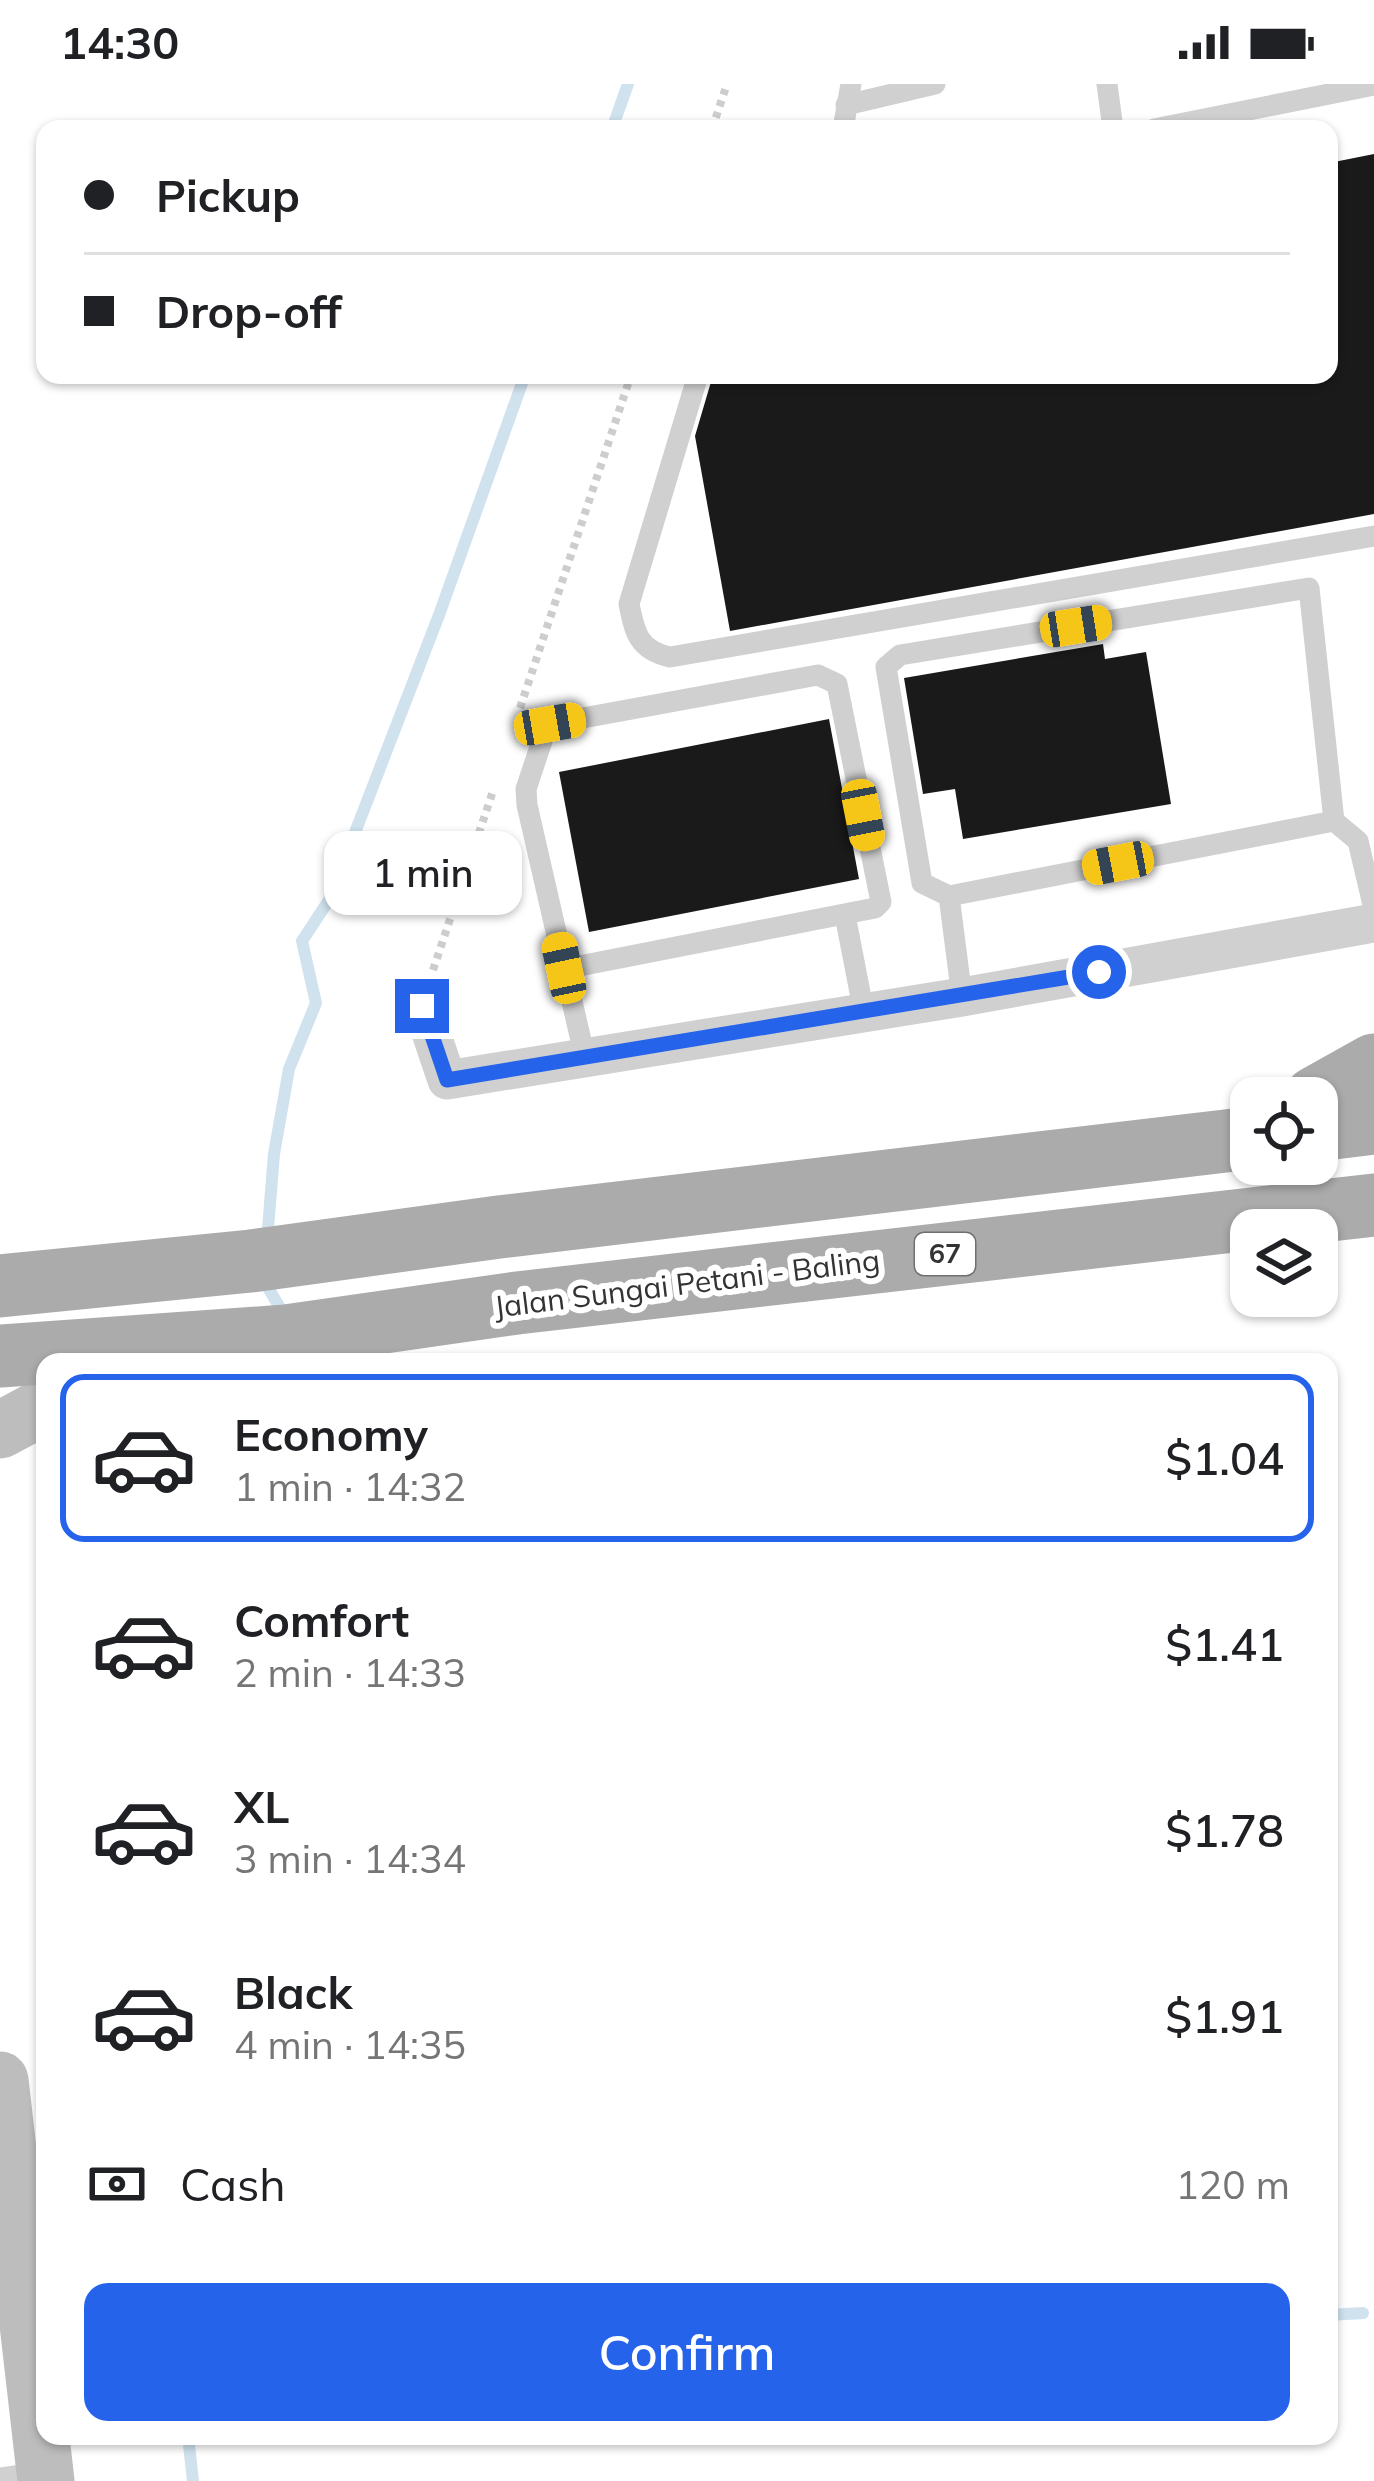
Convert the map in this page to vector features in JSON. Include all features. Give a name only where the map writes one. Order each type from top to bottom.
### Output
[{"type":"main road","points":[[1338,1085],[1374,1065]]},
{"type":"main road","points":[[1052,1161],[1230,1120]]},
{"type":"main road","points":[[1338,1127],[1374,1123]]},
{"type":"main road","points":[[0,1286],[251,1262],[500,1227],[1230,1140]]},
{"type":"main road","name":"Jalan Sungai Petani - Baling","points":[[58,1353],[274,1338],[517,1303],[1374,1204]]},
{"type":"main road","name":"Jalan Sungai Petani - Baling","points":[[0,1357],[36,1355]]},
{"type":"street","points":[[422,1006],[447,1080],[962,997],[1374,923]]},
{"type":"street","points":[[218,1353],[274,1338]]},
{"type":"street","points":[[0,1430],[36,1411]]},
{"type":"street","points":[[0,2080],[30,2477]]},
{"type":"lane","points":[[849,94],[935,84]]},
{"type":"lane","points":[[1107,84],[1112,120]]},
{"type":"lane","points":[[1199,120],[1374,85]]},
{"type":"lane","points":[[695,384],[629,604],[635,635],[650,652],[670,657],[1374,536]]},
{"type":"lane","points":[[1334,821],[949,896],[922,884],[886,667],[900,655],[1309,588],[1334,821],[1358,841],[1374,909]]},
{"type":"lane","points":[[564,968],[875,908],[880,902],[837,685],[829,677],[818,675],[550,724],[526,789],[564,968],[584,1058]]},
{"type":"lane","points":[[949,896],[962,997]]},
{"type":"lane","points":[[845,915],[864,1012]]},
{"type":"path","points":[[715,120],[727,84]]},
{"type":"path","points":[[519,713],[628,384]]},
{"type":"path","points":[[422,1006],[496,780]]},
{"type":"building","points":[[1374,154],[1374,514],[730,631],[695,436],[710,384],[1338,384],[1338,161]]},
{"type":"building","points":[[1103,644],[1105,659],[1146,652],[1171,804],[963,839],[955,789],[923,794],[904,678]]},
{"type":"building","points":[[829,719],[859,879],[589,932],[559,772]]},
{"type":"waterway","points":[[615,120],[628,84]]},
{"type":"waterway","points":[[267,1241],[274,1154],[289,1069],[316,1003],[302,941],[329,900],[522,384]]},
{"type":"waterway","points":[[263,1279],[286,1318]]},
{"type":"waterway","points":[[1338,2314],[1363,2313]]},
{"type":"waterway","points":[[189,2445],[193,2481]]},
{"type":"route","points":[[422,1006],[447,1080],[1099,972]]}]
